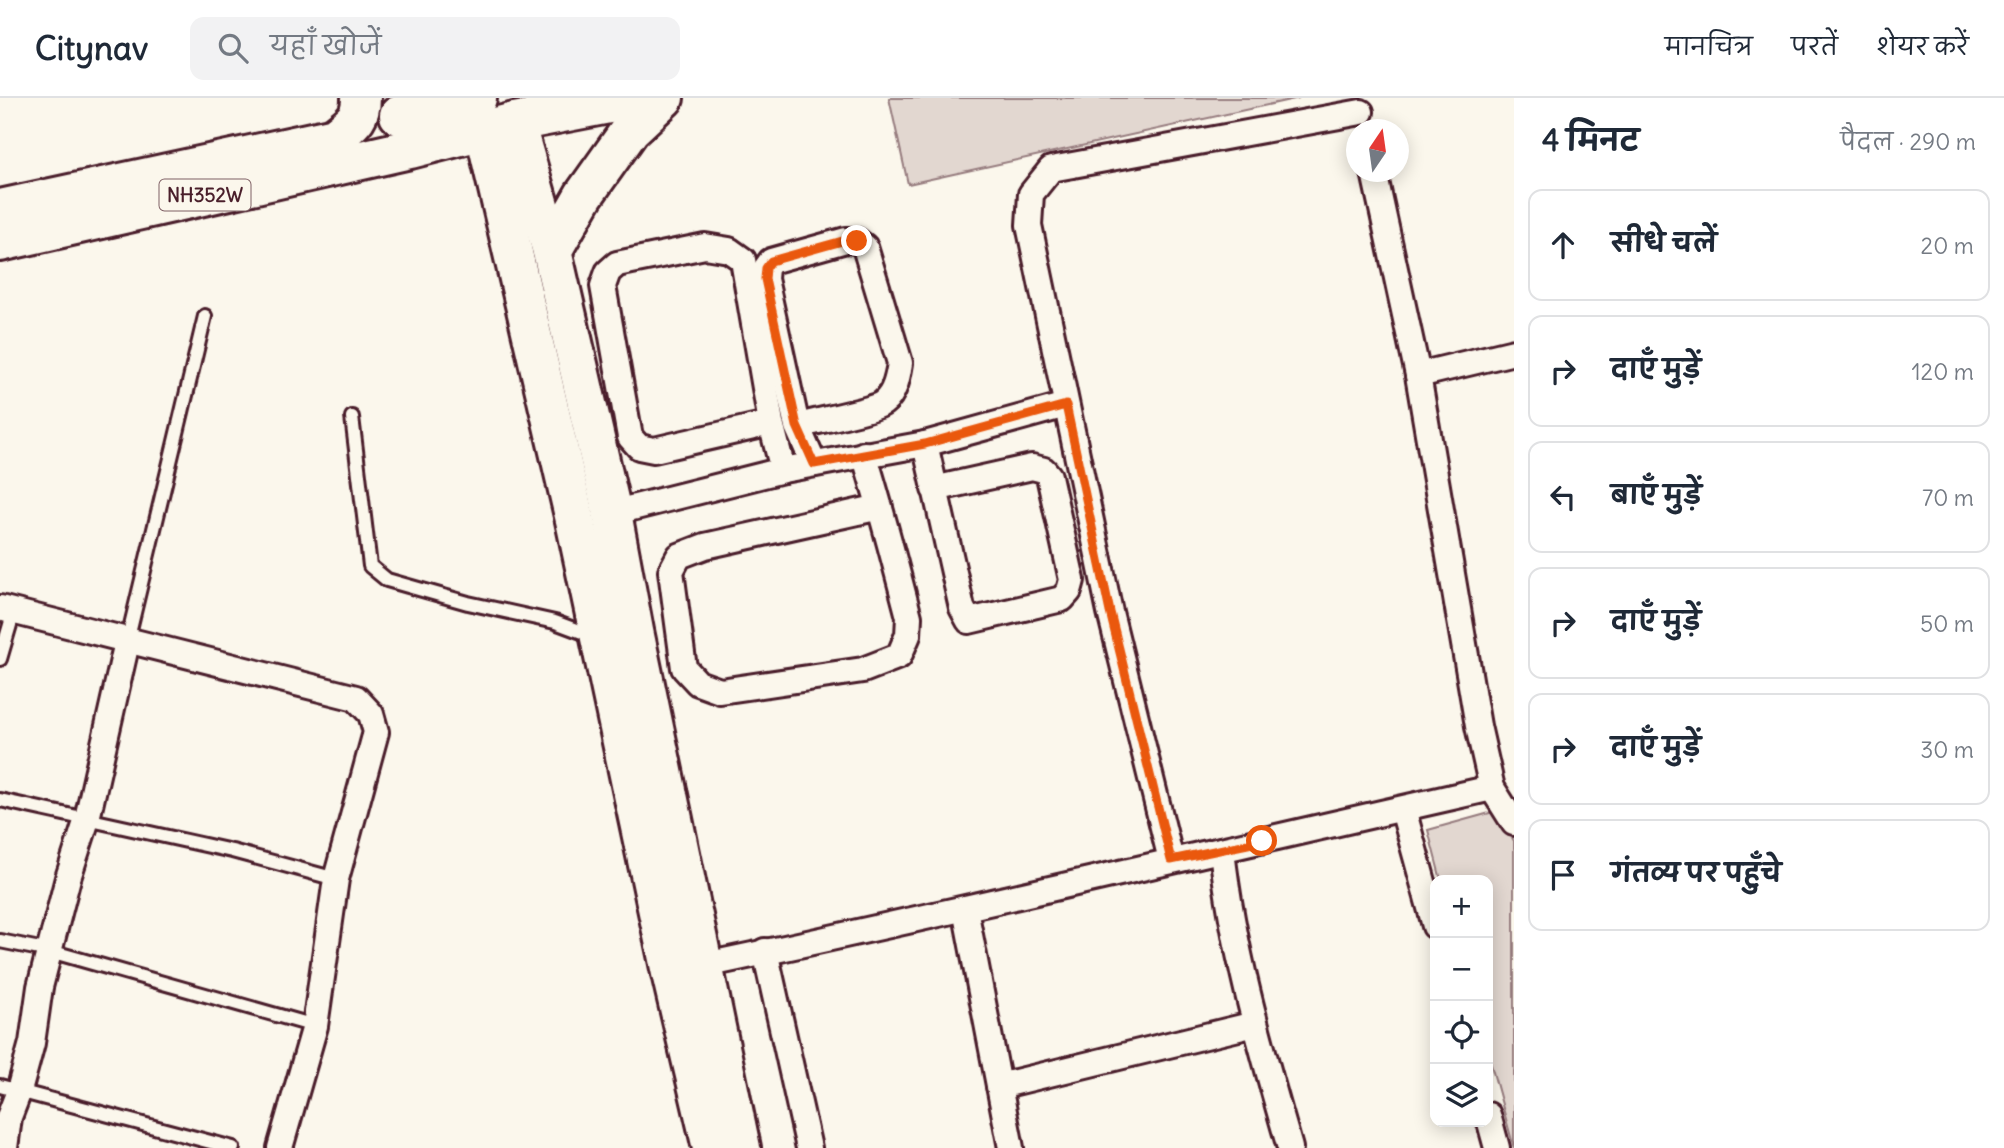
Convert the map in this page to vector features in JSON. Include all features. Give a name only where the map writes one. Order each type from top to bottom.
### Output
[{"type":"main road","name":"NH352W","points":[[0,209],[335,137],[361,112],[360,98]]},
{"type":"main road","points":[[492,116],[640,98]]},
{"type":"main road","points":[[552,251],[584,195],[630,130],[664,98]]},
{"type":"main road","name":"NH352W","points":[[0,242],[402,120],[492,116]]},
{"type":"main road","points":[[492,116],[552,251],[612,513],[617,635]]},
{"type":"main road","points":[[492,116],[575,520],[617,635],[687,969],[712,1148]]},
{"type":"main road","points":[[687,969],[741,1148]]},
{"type":"street","points":[[1171,860],[1110,612],[1066,405],[1029,225],[1031,194],[1051,169],[1361,113]]},
{"type":"street","points":[[1376,182],[1418,375],[1478,726],[1492,788],[1514,823]]},
{"type":"street","points":[[797,426],[882,404],[892,391],[898,376],[900,363],[865,247],[857,241],[846,240],[771,261],[766,268],[765,279],[797,426],[814,464]]},
{"type":"street","points":[[771,423],[654,450],[639,447],[630,437],[603,286],[608,272],[617,264],[705,246],[729,250],[743,260],[771,423],[783,470]]},
{"type":"street","points":[[1418,375],[1514,352]]},
{"type":"street","points":[[612,513],[783,470],[925,444],[1066,405]]},
{"type":"street","points":[[925,444],[934,489],[962,608],[968,621],[1062,599],[1069,591],[1072,580],[1049,476],[1044,470],[1032,467],[934,489]]},
{"type":"street","points":[[864,454],[880,507],[909,617],[908,635],[899,656],[863,670],[720,691],[698,683],[684,668],[671,571],[679,556],[705,546],[880,507]]},
{"type":"street","points":[[7,610],[356,698],[371,715],[376,732],[337,879],[316,1026],[280,1148]]},
{"type":"street","points":[[5,1148],[9,1088],[32,1043],[40,987],[68,878],[87,819],[127,642]]},
{"type":"street","points":[[687,969],[965,909],[1492,788]]},
{"type":"street","points":[[1403,808],[1430,908]]},
{"type":"street","points":[[1222,850],[1227,902],[1255,1024],[1290,1148]]},
{"type":"street","points":[[965,909],[1011,1148]]},
{"type":"street","points":[[765,951],[810,1148]]},
{"type":"street","points":[[999,1087],[1255,1024]]},
{"type":"street","points":[[1491,1127],[1497,1148]]},
{"type":"lane","points":[[127,642],[205,316]]},
{"type":"lane","points":[[352,416],[370,566],[387,580],[468,603],[617,635]]},
{"type":"lane","points":[[0,659],[7,610]]},
{"type":"lane","points":[[0,800],[232,851],[337,879]]},
{"type":"lane","points":[[0,941],[50,951],[316,1026]]},
{"type":"lane","points":[[9,1088],[233,1148]]},
{"type":"shaded area","points":[[889,98],[1299,98],[908,184]]},
{"type":"shaded area","points":[[1497,811],[1514,841],[1514,1148],[1493,1072],[1493,875],[1440,875],[1428,830]]},
{"type":"route","points":[[857,241],[846,240],[771,261],[766,268],[765,279],[797,426],[814,464],[925,444],[1066,405],[1110,612],[1171,860],[1262,841]]}]
